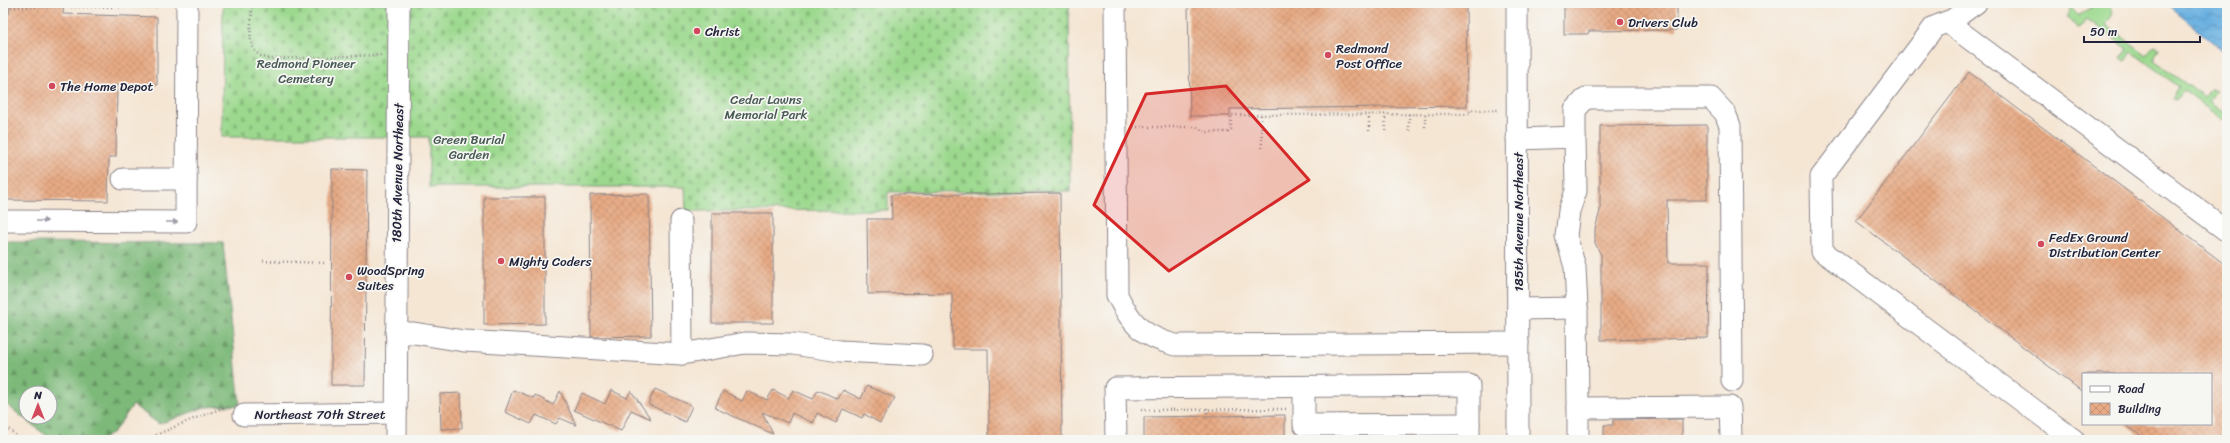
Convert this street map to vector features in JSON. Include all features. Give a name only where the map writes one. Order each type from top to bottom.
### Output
[{"type":"street","points":[[3,221],[186,222],[187,3]]},
{"type":"street","name":"180th Avenue Northeast","points":[[396,440],[399,3]]},
{"type":"street","points":[[1116,3],[1117,295],[1124,310],[1137,326],[1154,340],[1175,345],[1518,343]]},
{"type":"street","name":"185th Avenue Northeast","points":[[1517,3],[1518,440]]},
{"type":"street","points":[[1976,3],[1947,22],[1934,27],[1821,177],[1822,251],[2074,440]]},
{"type":"street","points":[[1947,22],[2227,231]]},
{"type":"street","points":[[1578,440],[1577,308],[1575,266],[1566,236],[1569,210],[1576,191],[1575,110],[1586,98],[1711,98],[1725,112],[1730,126],[1732,381]]},
{"type":"street","points":[[1517,139],[1575,136]]},
{"type":"street","points":[[123,179],[186,179]]},
{"type":"street","points":[[681,221],[682,354]]},
{"type":"street","points":[[1518,309],[1577,308]]},
{"type":"street","points":[[396,332],[414,332],[464,341],[682,354],[745,343],[793,344],[840,351],[922,355]]},
{"type":"street","points":[[1116,440],[1115,388],[1469,385],[1469,432],[1304,425],[1304,387]]},
{"type":"street","points":[[1578,408],[1730,407],[1731,437]]},
{"type":"street","name":"Northeast 70th Street","points":[[237,410],[396,413]]},
{"type":"path","points":[[252,3],[252,46],[260,57],[270,59],[398,55]]},
{"type":"path","points":[[3,7],[24,5],[156,7]]},
{"type":"path","points":[[1126,128],[1197,128],[1205,132],[1228,132],[1231,129],[1231,115],[1470,114],[1470,110],[1500,110]]},
{"type":"path","points":[[1370,114],[1370,131]]},
{"type":"path","points":[[1385,114],[1386,131]]},
{"type":"path","points":[[1409,114],[1409,131]]},
{"type":"path","points":[[1425,114],[1425,130]]},
{"type":"path","points":[[1261,115],[1262,149]]},
{"type":"path","points":[[263,261],[326,263]]},
{"type":"path","points":[[1141,410],[1289,409]]},
{"type":"path","points":[[145,440],[188,420],[237,410]]},
{"type":"path","points":[[3,424],[21,440]]},
{"type":"highlighted area","points":[[1226,86],[1309,180],[1169,271],[1094,205],[1146,94]]},
{"type":"green space","name":"Cedar Lawns Memorial Park","points":[[223,3],[1069,3],[1070,191],[888,192],[888,210],[686,211],[685,187],[429,187],[429,137],[222,137]]},
{"type":"green space","points":[[2099,3],[2109,3],[2113,14],[2106,25],[2147,55],[2154,46],[2159,48],[2153,60],[2204,97],[2210,88],[2216,90],[2209,101],[2227,115],[2227,123],[2184,91],[2177,99],[2172,98],[2179,87],[2132,52],[2126,61],[2121,59],[2128,49],[2087,19],[2080,27],[2077,28],[2067,16],[2071,6],[2078,16]]},
{"type":"green space","points":[[3,242],[223,243],[240,405],[205,407],[159,424],[133,405],[113,433],[101,440],[52,440],[33,425],[58,425],[58,385],[18,385],[18,414],[3,402]]},
{"type":"water","points":[[2165,3],[2227,3],[2227,54]]},
{"type":"building","name":"The Home Depot","points":[[10,3],[64,3],[63,14],[157,17],[157,85],[117,85],[116,157],[109,157],[108,201],[3,200],[3,14],[9,14]]},
{"type":"building","name":"Redmond Post Office","points":[[1188,3],[1466,3],[1467,106],[1230,109],[1230,116],[1190,116]]},
{"type":"building","name":"Drivers Club","points":[[1564,3],[1677,3],[1677,30],[1589,31],[1588,34],[1564,34]]},
{"type":"building","name":"FedEx Ground Distribution Center","points":[[1969,72],[2227,266],[2227,440],[2147,440],[2126,425],[2212,425],[2212,373],[2082,373],[2082,391],[1856,221]]},
{"type":"building","points":[[1707,125],[1707,200],[1667,200],[1668,263],[1709,263],[1708,338],[1601,340],[1601,255],[1595,243],[1595,229],[1600,211],[1600,126]]},
{"type":"building","name":"WoodSpring Suites","points":[[332,169],[367,170],[365,385],[331,385]]},
{"type":"building","points":[[1060,193],[1062,440],[989,440],[988,349],[953,349],[952,293],[868,294],[867,219],[892,219],[891,195]]},
{"type":"building","points":[[649,194],[651,336],[591,337],[590,195]]},
{"type":"building","points":[[484,197],[545,197],[545,324],[484,325]]},
{"type":"building","points":[[712,213],[773,213],[773,323],[712,323]]},
{"type":"building","points":[[867,386],[895,398],[880,423],[864,414],[862,418],[843,409],[836,423],[817,413],[813,423],[792,413],[788,423],[762,412],[773,434],[715,408],[723,391],[742,401],[747,391],[767,400],[773,390],[789,398],[793,390],[813,399],[818,390],[838,399],[843,390],[861,399]]},
{"type":"building","points":[[655,389],[692,406],[685,422],[648,404]]},
{"type":"building","points":[[513,390],[534,398],[535,395],[553,405],[560,391],[576,425],[560,418],[556,424],[536,415],[531,424],[505,412]]},
{"type":"building","points":[[611,390],[627,398],[631,391],[651,419],[631,410],[621,431],[574,410],[582,393],[605,404]]},
{"type":"building","points":[[461,393],[462,428],[441,429],[440,394]]},
{"type":"building","points":[[1285,415],[1285,440],[1144,440],[1144,417]]},
{"type":"building","points":[[1682,419],[1682,440],[1604,440],[1604,425],[1613,425],[1613,420]]},
{"type":"place","name":"Drivers Club","points":[[1620,22]]},
{"type":"place","name":"Christ","points":[[697,31]]},
{"type":"place","name":"Redmond Post Office","points":[[1328,55]]},
{"type":"place","name":"The Home Depot","points":[[52,86]]},
{"type":"place","name":"FedEx Ground Distribution Center","points":[[2041,244]]},
{"type":"place","name":"Mighty Coders","points":[[501,261]]},
{"type":"place","name":"WoodSpring Suites","points":[[349,277]]},
{"type":"park label","name":"Redmond Pioneer Cemetery","points":[[306,70]]},
{"type":"park label","name":"Green Burial Garden","points":[[469,146]]}]
